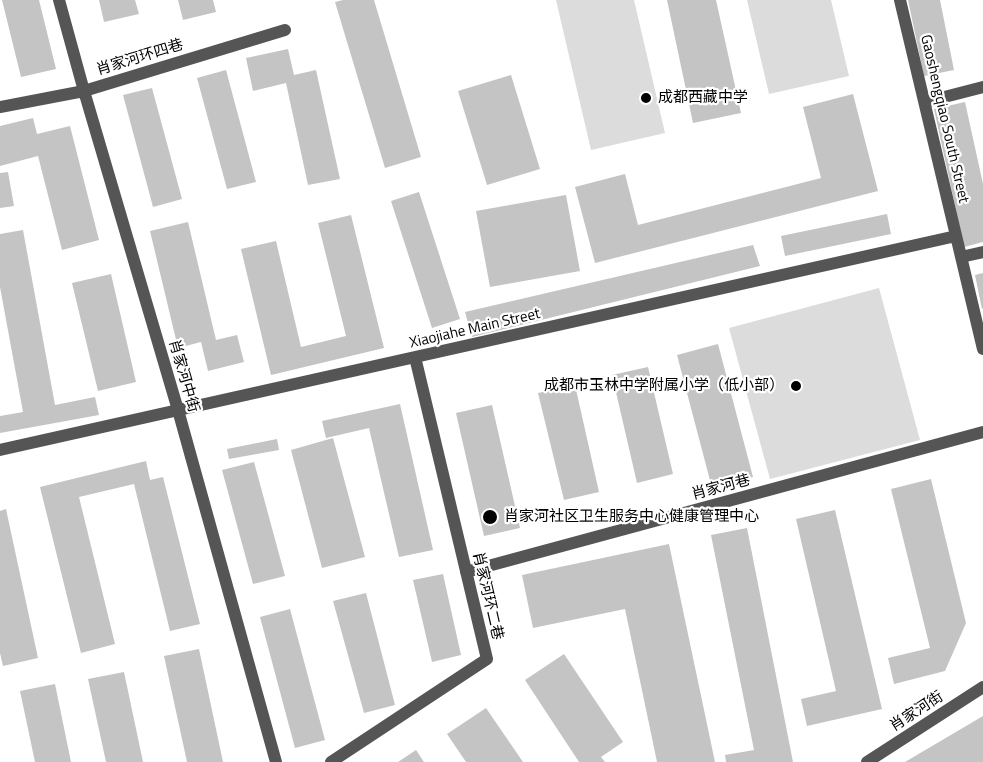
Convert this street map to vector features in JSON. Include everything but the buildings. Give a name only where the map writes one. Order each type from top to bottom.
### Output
[{"type":"street","name":"肖家河中街","points":[[59,0],[178,410],[276,762]]},
{"type":"street","name":"Gaoshengqiao South Street","points":[[900,0],[983,349]]},
{"type":"street","name":"肖家河环四巷","points":[[0,107],[84,91],[285,30]]},
{"type":"street","points":[[924,102],[983,87]]},
{"type":"street","name":"Xiaojiahe Main Street","points":[[0,450],[956,236]]},
{"type":"street","points":[[961,257],[983,252]]},
{"type":"street","name":"肖家河环二巷","points":[[331,762],[487,659],[415,357]]},
{"type":"street","name":"肖家河巷","points":[[466,573],[983,432]]},
{"type":"street","name":"肖家河街","points":[[867,762],[983,687]]},
{"type":"shaded area","points":[[556,0],[634,0],[665,133],[591,150]]},
{"type":"shaded area","points":[[747,0],[831,0],[849,76],[769,94]]},
{"type":"shaded area","points":[[879,288],[920,440],[770,479],[729,328]]},
{"type":"place","name":"成都西藏中学","points":[[646,98]]},
{"type":"place","name":"成都市玉林中学附属小学（低小部）","points":[[796,386]]},
{"type":"place","name":"肖家河社区卫生服务中心健康管理中心","points":[[490,517]]}]
